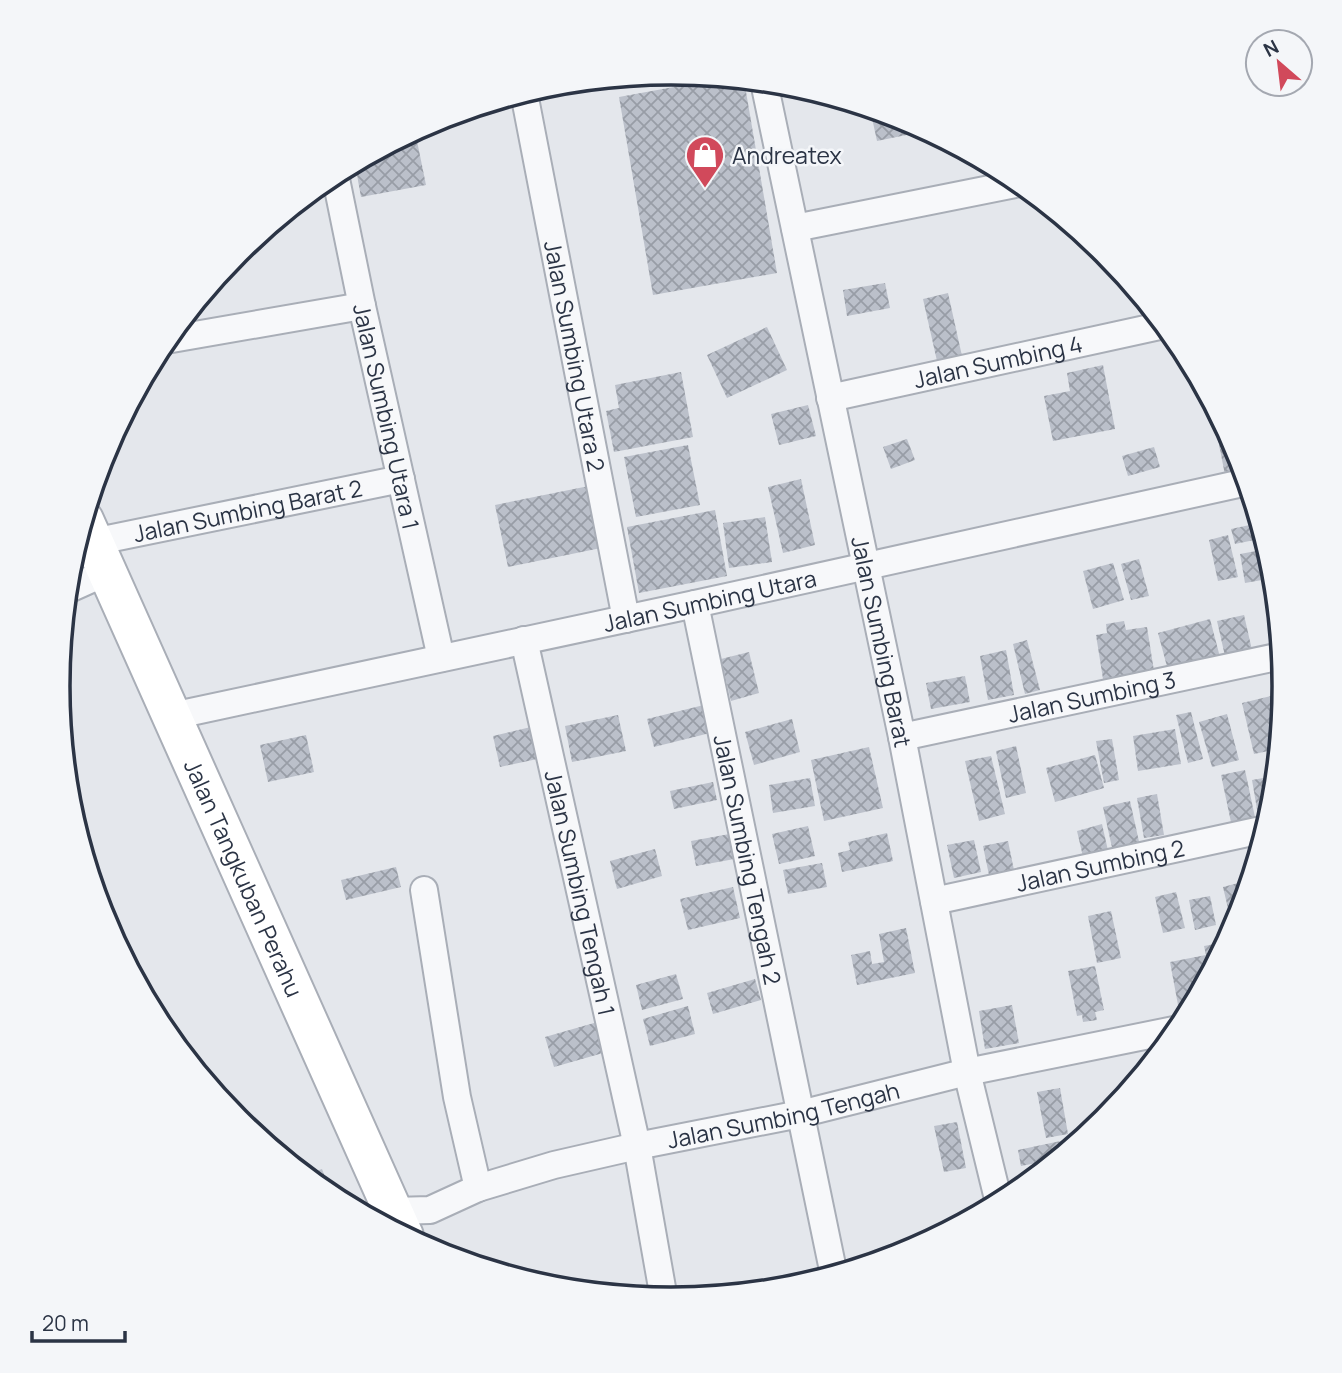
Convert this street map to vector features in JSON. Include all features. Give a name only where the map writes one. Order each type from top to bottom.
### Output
[{"type":"main road","name":"Jalan Tangkuban Perahu","points":[[95,544],[399,1223]]},
{"type":"street","name":"Jalan Sumbing Barat","points":[[766,94],[902,737],[967,1072],[996,1192]]},
{"type":"street","name":"Jalan Sumbing Utara 2","points":[[526,103],[626,619]]},
{"type":"street","points":[[795,228],[1004,186]]},
{"type":"street","name":"Jalan Sumbing Utara 1","points":[[338,187],[441,658]]},
{"type":"street","points":[[182,337],[362,306]]},
{"type":"street","name":"Jalan Sumbing 4","points":[[830,398],[1153,327]]},
{"type":"street","name":"Jalan Sumbing Barat 2","points":[[83,563],[95,544],[401,479]]},
{"type":"street","name":"Jalan Sumbing Utara","points":[[172,716],[1237,484]]},
{"type":"street","name":"Jalan Sumbing Tengah 2","points":[[695,604],[832,1266]]},
{"type":"street","name":"Jalan Sumbing Tengah 1","points":[[524,640],[637,1146],[662,1288]]},
{"type":"street","name":"Jalan Sumbing 3","points":[[902,737],[1271,658]]},
{"type":"street","name":"Jalan Sumbing 2","points":[[934,901],[1254,832]]},
{"type":"street","points":[[424,890],[457,1097],[478,1188]]},
{"type":"street","name":"Jalan Sumbing Tengah","points":[[399,1223],[478,1188],[554,1166],[637,1146],[800,1114],[967,1072],[1162,1033]]},
{"type":"building","points":[[682,86],[746,91],[777,273],[653,295],[619,97]]},
{"type":"building","points":[[872,120],[909,134],[877,141]]},
{"type":"building","points":[[417,142],[426,185],[361,197],[357,175]]},
{"type":"building","points":[[885,283],[890,308],[847,316],[843,290]]},
{"type":"building","points":[[948,293],[962,356],[937,361],[923,299]]},
{"type":"building","points":[[767,327],[787,370],[727,398],[707,355]]},
{"type":"building","points":[[1103,365],[1115,429],[1053,441],[1044,396],[1070,391],[1067,373]]},
{"type":"building","points":[[681,372],[693,437],[614,452],[606,411],[619,408],[615,385]]},
{"type":"building","points":[[808,405],[816,436],[779,445],[771,414]]},
{"type":"building","points":[[907,439],[915,460],[891,469],[883,447]]},
{"type":"building","points":[[1218,439],[1234,478],[1226,480]]},
{"type":"building","points":[[688,445],[700,505],[636,517],[624,457]]},
{"type":"building","points":[[1154,447],[1160,467],[1128,476],[1122,456]]},
{"type":"building","points":[[801,479],[815,545],[783,553],[768,487]]},
{"type":"building","points":[[589,486],[601,548],[508,567],[495,505]]},
{"type":"building","points":[[715,510],[727,576],[639,593],[627,527]]},
{"type":"building","points":[[765,517],[772,562],[729,568],[723,523]]},
{"type":"building","points":[[1250,525],[1254,540],[1235,544],[1231,529]]},
{"type":"building","points":[[1228,535],[1238,577],[1218,581],[1209,540]]},
{"type":"building","points":[[1256,551],[1262,580],[1245,583],[1240,554]]},
{"type":"building","points":[[1139,559],[1149,596],[1131,600],[1121,564]]},
{"type":"building","points":[[1113,563],[1124,600],[1093,609],[1083,571]]},
{"type":"building","points":[[1244,615],[1252,650],[1225,656],[1217,621]]},
{"type":"building","points":[[1210,619],[1221,661],[1169,674],[1158,633]]},
{"type":"building","points":[[1124,621],[1126,630],[1147,627],[1154,671],[1103,679],[1096,635],[1107,633],[1106,624]]},
{"type":"building","points":[[1027,640],[1040,690],[1025,694],[1013,644]]},
{"type":"building","points":[[1006,650],[1014,695],[988,700],[980,656]]},
{"type":"building","points":[[749,652],[759,693],[731,701],[721,659]]},
{"type":"building","points":[[965,676],[970,702],[931,709],[926,683]]},
{"type":"building","points":[[1272,696],[1268,751],[1254,754],[1242,703]]},
{"type":"building","points":[[708,704],[714,732],[654,747],[647,719]]},
{"type":"building","points":[[1191,712],[1203,759],[1188,763],[1176,715]]},
{"type":"building","points":[[1227,714],[1239,760],[1212,767],[1199,722]]},
{"type":"building","points":[[618,715],[626,751],[572,762],[565,726]]},
{"type":"building","points":[[792,719],[800,752],[754,765],[745,732]]},
{"type":"building","points":[[535,726],[542,758],[500,767],[493,736]]},
{"type":"building","points":[[1175,729],[1181,764],[1138,771],[1133,736]]},
{"type":"building","points":[[306,735],[314,772],[268,782],[260,745]]},
{"type":"building","points":[[1112,739],[1119,780],[1104,783],[1096,741]]},
{"type":"building","points":[[1016,746],[1026,793],[1006,798],[996,751]]},
{"type":"building","points":[[869,747],[883,808],[824,821],[811,760]]},
{"type":"building","points":[[1095,755],[1104,788],[1055,802],[1046,768]]},
{"type":"building","points":[[991,756],[1005,814],[979,821],[965,761]]},
{"type":"building","points":[[1245,770],[1256,822],[1232,827],[1221,775]]},
{"type":"building","points":[[810,778],[815,806],[773,813],[769,785]]},
{"type":"building","points":[[1265,778],[1258,814],[1252,780]]},
{"type":"building","points":[[713,782],[717,800],[674,809],[670,791]]},
{"type":"building","points":[[1157,794],[1164,835],[1144,838],[1137,798]]},
{"type":"building","points":[[1130,801],[1140,846],[1113,852],[1103,807]]},
{"type":"building","points":[[1102,824],[1109,855],[1084,861],[1077,831]]},
{"type":"building","points":[[808,826],[815,856],[779,864],[772,834]]},
{"type":"building","points":[[735,833],[740,858],[696,866],[691,841]]},
{"type":"building","points":[[887,833],[893,861],[842,872],[838,853],[850,850],[848,842]]},
{"type":"building","points":[[974,840],[981,872],[954,878],[947,845]]},
{"type":"building","points":[[1008,841],[1015,875],[990,880],[983,846]]},
{"type":"building","points":[[655,849],[662,876],[617,889],[610,861]]},
{"type":"building","points":[[822,863],[827,887],[788,894],[783,870]]},
{"type":"building","points":[[396,867],[401,887],[346,900],[341,880]]},
{"type":"building","points":[[1239,883],[1228,910],[1223,887]]},
{"type":"building","points":[[733,887],[740,918],[688,930],[680,899]]},
{"type":"building","points":[[1176,892],[1185,928],[1163,933],[1155,897]]},
{"type":"building","points":[[1210,896],[1216,925],[1195,930],[1189,900]]},
{"type":"building","points":[[1111,911],[1121,958],[1097,963],[1088,916]]},
{"type":"building","points":[[906,928],[915,973],[857,985],[851,955],[870,951],[872,964],[884,962],[879,934]]},
{"type":"building","points":[[1213,944],[1191,987],[1178,1005],[1170,962],[1206,955],[1204,946]]},
{"type":"building","points":[[1095,966],[1104,1010],[1095,1012],[1097,1020],[1083,1022],[1082,1015],[1077,1016],[1068,971]]},
{"type":"building","points":[[676,974],[683,999],[642,1010],[636,985]]},
{"type":"building","points":[[755,979],[761,1000],[713,1014],[707,993]]},
{"type":"building","points":[[1012,1005],[1019,1043],[985,1049],[979,1011]]},
{"type":"building","points":[[688,1006],[695,1034],[650,1046],[643,1019]]},
{"type":"building","points":[[601,1021],[610,1051],[554,1067],[545,1037]]},
{"type":"building","points":[[1060,1088],[1068,1134],[1046,1138],[1037,1092]]},
{"type":"building","points":[[957,1122],[966,1168],[944,1172],[934,1126]]},
{"type":"building","points":[[1064,1140],[1037,1163],[1021,1166],[1018,1150]]},
{"type":"place","name":"Andreatex","points":[[705,189]]}]
